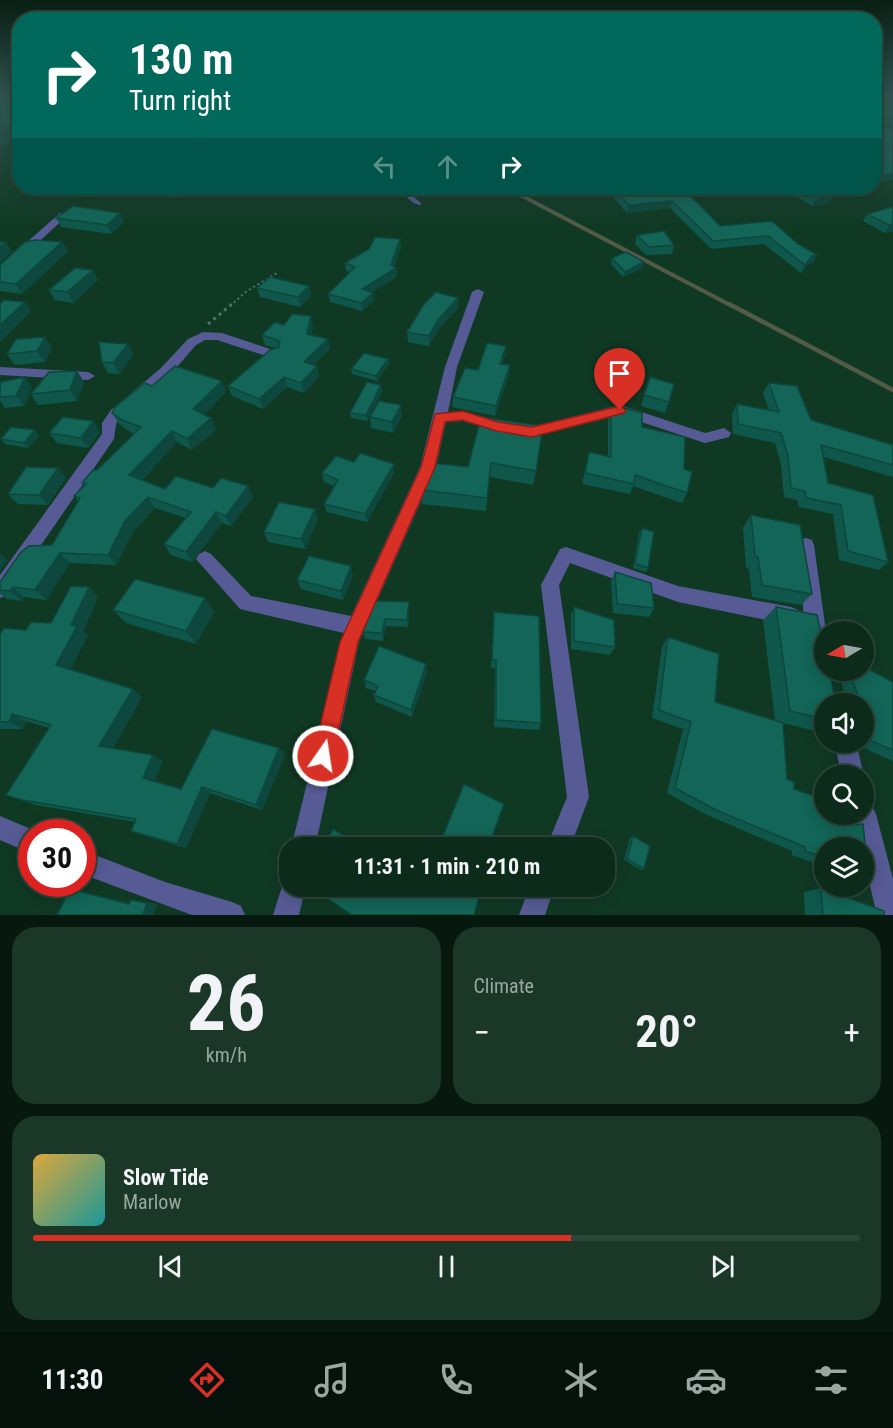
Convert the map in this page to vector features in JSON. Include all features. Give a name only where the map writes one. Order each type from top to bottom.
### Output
[{"type":"street","points":[[0,272],[63,216]]},
{"type":"street","points":[[305,837],[349,642],[428,467],[451,367],[478,292]]},
{"type":"street","points":[[0,590],[109,435],[109,423],[116,413],[166,371],[192,342],[203,336],[218,336],[274,355]]},
{"type":"street","points":[[0,371],[88,376]]},
{"type":"street","points":[[439,417],[463,416],[497,427],[532,432],[620,410],[705,438],[724,433]]},
{"type":"street","points":[[806,545],[814,624]]},
{"type":"street","points":[[562,837],[578,797],[550,585],[566,554],[678,594],[813,620]]},
{"type":"street","points":[[205,559],[246,603],[356,626]]},
{"type":"street","points":[[867,825],[890,915]]},
{"type":"street","points":[[0,828],[18,836]]},
{"type":"street","points":[[96,867],[165,894],[232,915]]},
{"type":"street","points":[[286,915],[291,897]]},
{"type":"street","points":[[532,915],[539,897]]},
{"type":"lane","points":[[407,195],[419,204]]},
{"type":"path","points":[[203,336],[203,329],[219,313],[247,291],[277,273]]},
{"type":"building","points":[[882,140],[893,140],[893,173],[882,176]]},
{"type":"building","points":[[620,195],[690,195],[720,226],[772,221],[798,244],[817,255],[812,256],[805,265],[768,236],[713,241],[672,201],[629,205]]},
{"type":"building","points":[[809,195],[834,195],[816,199]]},
{"type":"building","points":[[73,206],[120,213],[107,225],[56,218]]},
{"type":"building","points":[[893,207],[893,224],[889,225],[867,214]]},
{"type":"building","points":[[664,231],[674,245],[649,247],[637,235]]},
{"type":"building","points":[[375,237],[400,239],[391,265],[396,268],[362,289],[373,293],[361,303],[328,294],[355,267],[345,263],[369,249]]},
{"type":"building","points":[[36,240],[62,242],[16,284],[0,282],[0,265],[25,242]]},
{"type":"building","points":[[626,252],[644,262],[625,272],[612,258]]},
{"type":"building","points":[[75,268],[93,270],[67,292],[49,290]]},
{"type":"building","points":[[270,277],[309,286],[298,297],[257,288]]},
{"type":"building","points":[[436,292],[458,298],[438,320],[429,336],[407,332],[424,304]]},
{"type":"building","points":[[4,300],[25,302],[0,325],[0,304]]},
{"type":"building","points":[[292,314],[311,316],[307,334],[328,339],[304,362],[317,366],[301,383],[284,377],[259,399],[228,386],[270,350],[279,347],[280,341],[262,335],[275,322],[284,325]]},
{"type":"building","points":[[45,337],[37,351],[7,354],[16,339]]},
{"type":"building","points":[[99,342],[128,344],[113,363],[102,362]]},
{"type":"building","points":[[487,343],[506,346],[500,364],[510,365],[496,406],[453,397],[465,368],[478,370]]},
{"type":"building","points":[[364,353],[388,359],[376,376],[351,369]]},
{"type":"building","points":[[175,366],[222,381],[193,409],[211,418],[187,439],[172,431],[129,475],[165,489],[176,476],[213,488],[221,478],[248,486],[226,516],[216,512],[186,552],[164,544],[191,512],[148,497],[125,521],[108,555],[60,553],[35,590],[13,587],[10,591],[0,590],[0,582],[21,552],[29,546],[52,545],[80,498],[74,496],[86,484],[82,483],[93,470],[97,470],[141,427],[122,420],[112,413],[116,406],[145,383],[152,386]]},
{"type":"building","points":[[77,371],[70,390],[31,394],[49,372]]},
{"type":"building","points":[[25,377],[16,396],[0,397],[1,382]]},
{"type":"building","points":[[650,377],[674,384],[669,402],[644,395]]},
{"type":"building","points":[[367,382],[381,385],[366,415],[350,413]]},
{"type":"building","points":[[769,383],[797,386],[811,420],[893,445],[893,465],[821,445],[828,483],[873,495],[888,562],[848,551],[841,505],[806,498],[805,491],[791,488],[788,456],[781,433],[738,424],[737,404],[779,412]]},
{"type":"building","points":[[379,401],[401,405],[392,422],[370,417]]},
{"type":"building","points":[[622,407],[642,413],[642,427],[685,437],[684,469],[692,472],[687,493],[635,475],[634,484],[585,473],[589,452],[611,457],[611,410]]},
{"type":"building","points":[[63,417],[93,421],[81,438],[49,433]]},
{"type":"building","points":[[481,417],[543,426],[536,471],[491,463],[487,498],[422,490],[434,463],[468,467]]},
{"type":"building","points":[[11,427],[35,430],[24,443],[1,439]]},
{"type":"building","points":[[360,453],[394,464],[365,514],[324,504],[338,480],[322,473],[336,456],[354,462]]},
{"type":"building","points":[[26,467],[58,468],[39,495],[8,494]]},
{"type":"building","points":[[279,502],[315,509],[301,539],[264,532]]},
{"type":"building","points":[[751,515],[800,525],[812,594],[762,585],[758,557],[755,556]]},
{"type":"building","points":[[642,528],[654,532],[648,568],[635,563]]},
{"type":"building","points":[[309,556],[351,566],[341,591],[297,580]]},
{"type":"building","points":[[615,572],[651,583],[654,608],[617,604]]},
{"type":"building","points":[[135,579],[205,598],[186,631],[113,610]]},
{"type":"building","points":[[71,586],[89,587],[71,625],[77,626],[56,665],[133,689],[99,746],[153,755],[143,778],[181,789],[212,729],[279,748],[256,805],[202,787],[177,844],[131,831],[136,819],[22,800],[6,795],[51,725],[12,714],[9,722],[0,722],[0,634],[4,628],[26,630],[31,622],[51,623]]},
{"type":"building","points":[[374,601],[409,602],[407,620],[385,619],[382,633],[363,632]]},
{"type":"building","points":[[574,607],[614,620],[615,647],[574,641]]},
{"type":"building","points":[[776,607],[817,615],[818,621],[814,621],[814,681],[831,681],[834,693],[814,693],[814,716],[790,711]]},
{"type":"building","points":[[494,612],[539,616],[541,723],[496,720],[496,660],[492,660]]},
{"type":"building","points":[[668,637],[719,654],[715,702],[783,723],[787,779],[794,782],[794,789],[814,796],[814,825],[863,825],[864,837],[814,837],[814,854],[805,851],[805,847],[716,810],[675,788],[691,722],[659,710]]},
{"type":"building","points":[[379,646],[426,664],[411,710],[374,695],[378,686],[364,680]]},
{"type":"building","points":[[874,672],[893,682],[893,750],[874,742],[874,693],[857,693],[853,681],[874,681]]},
{"type":"building","points":[[464,784],[504,804],[492,837],[442,837]]},
{"type":"building","points":[[333,829],[346,837],[329,837]]},
{"type":"building","points":[[633,836],[650,846],[644,869],[627,859]]},
{"type":"building","points":[[96,896],[129,904],[131,900],[147,903],[143,915],[57,915],[66,897]]},
{"type":"building","points":[[325,897],[479,897],[474,915],[352,915]]},
{"type":"building","points":[[822,897],[846,897],[884,911],[884,915],[823,915]]},
{"type":"waterway","points":[[520,195],[732,306]]},
{"type":"waterway","points":[[729,304],[893,390]]},
{"type":"route","points":[[323,756],[349,642],[428,467],[439,417],[463,416],[497,427],[532,432],[620,410]]}]
